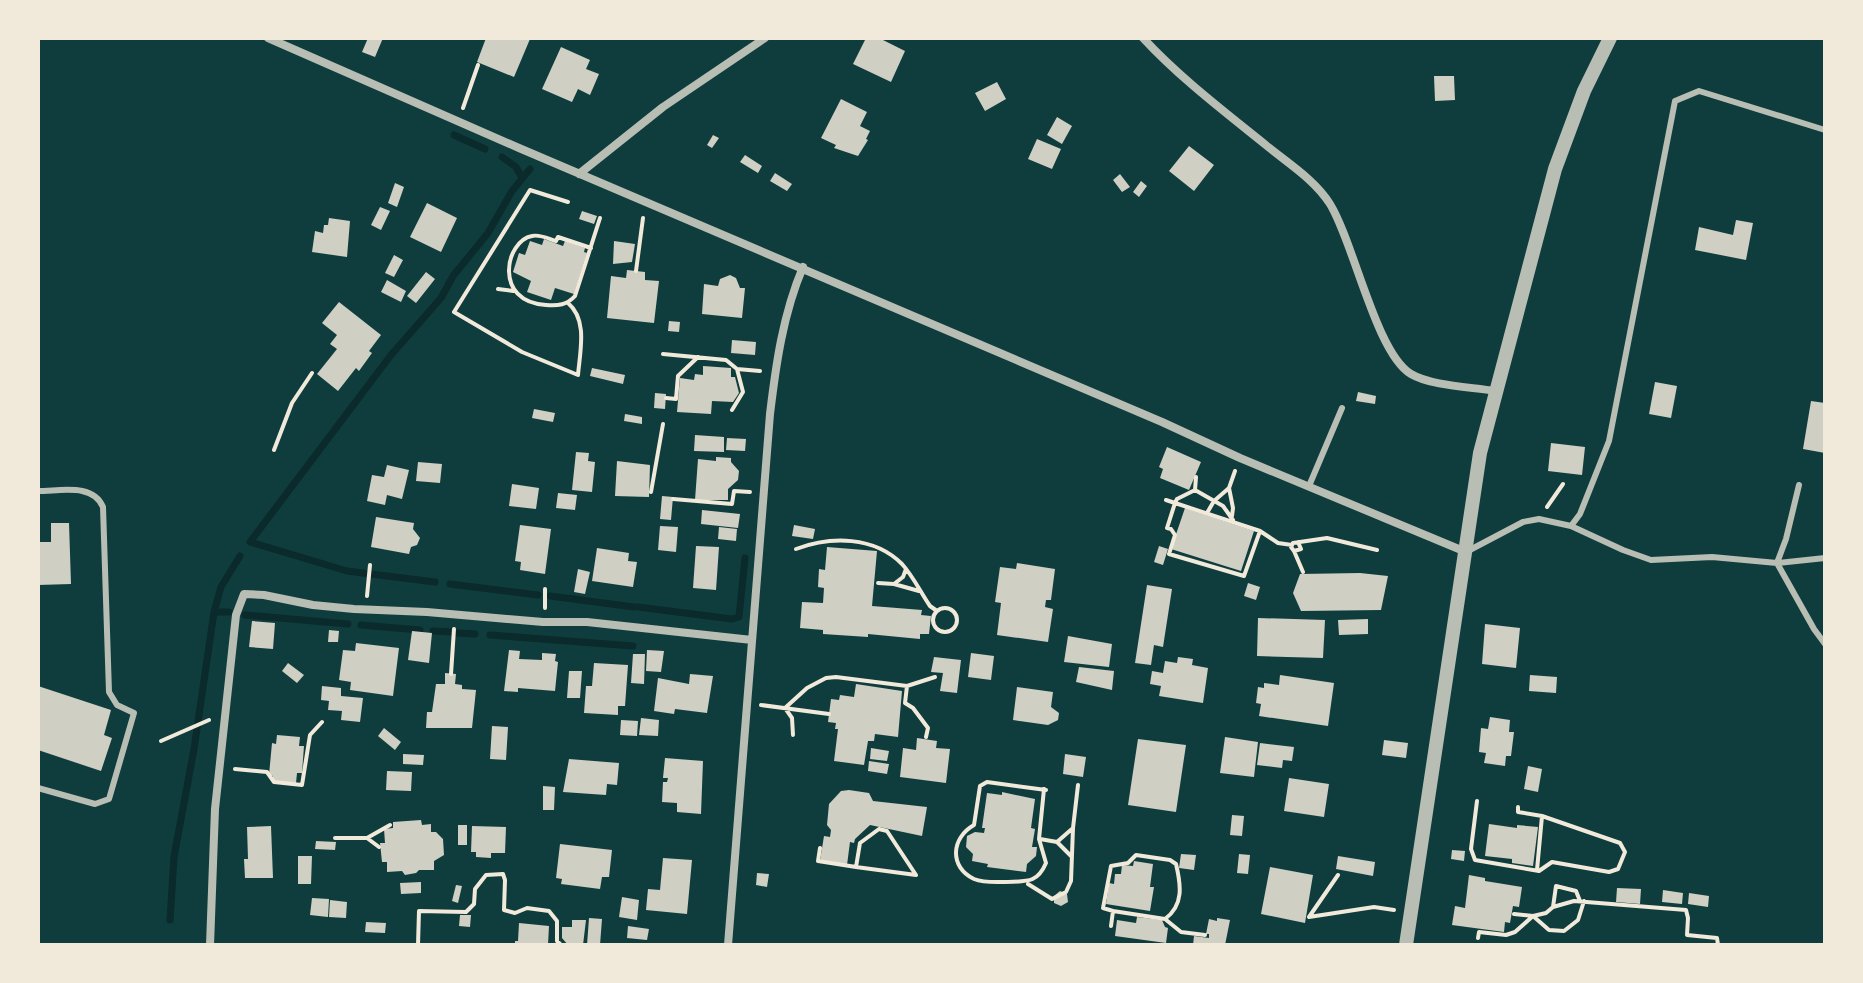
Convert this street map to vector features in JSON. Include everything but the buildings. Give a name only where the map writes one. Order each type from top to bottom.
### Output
[{"type":"street","points":[[268,38],[1466,552]]},
{"type":"street","points":[[579,174],[663,107],[765,38]]},
{"type":"street","points":[[1143,38],[1183,78],[1317,187],[1339,221],[1377,323],[1399,362],[1411,374],[1429,380],[1495,391]]},
{"type":"street","points":[[1406,945],[1476,473],[1555,169],[1584,91],[1610,38]]},
{"type":"street","points":[[728,945],[773,385],[791,297],[803,267]]},
{"type":"street","points":[[210,945],[215,809],[236,615],[244,594],[366,610],[587,622],[752,640]]},
{"type":"lane","points":[[1571,526],[1580,514],[1609,441],[1675,101],[1699,91],[1825,130]]},
{"type":"lane","points":[[1309,486],[1342,408]]},
{"type":"lane","points":[[1799,485],[1777,563],[1825,644]]},
{"type":"lane","points":[[38,491],[86,491],[96,494],[100,500],[103,507],[109,692],[117,705],[134,713],[109,799],[95,804],[38,788]]},
{"type":"lane","points":[[1466,552],[1523,522],[1539,519],[1571,526],[1651,560],[1712,557],[1777,563],[1825,558]]},
{"type":"path","points":[[462,110],[478,65]]},
{"type":"path","points":[[568,202],[530,190],[454,312],[522,352],[578,375],[581,330],[576,311],[568,303]]},
{"type":"path","points":[[498,289],[513,291],[523,299],[539,304],[568,303],[575,296],[600,218]]},
{"type":"path","points":[[636,271],[642,221]]},
{"type":"path","points":[[513,291],[509,280],[510,266],[518,245],[526,238],[535,235],[556,241],[558,237],[591,248]]},
{"type":"path","points":[[663,354],[726,360],[737,369],[753,370]]},
{"type":"path","points":[[666,398],[676,399],[678,376],[698,357]]},
{"type":"path","points":[[732,410],[743,392],[737,369]]},
{"type":"path","points":[[274,450],[292,403],[312,373]]},
{"type":"path","points":[[651,492],[663,424]]},
{"type":"path","points":[[1233,476],[1229,488],[1233,520]]},
{"type":"path","points":[[1195,490],[1196,477]]},
{"type":"path","points":[[1539,519],[1563,484]]},
{"type":"path","points":[[1207,513],[1214,501],[1229,488]]},
{"type":"path","points":[[1195,490],[1223,506],[1233,520]]},
{"type":"path","points":[[1195,490],[1175,503],[1167,528],[1175,535],[1169,554],[1244,576],[1260,531]]},
{"type":"path","points":[[673,499],[732,504],[734,491],[742,491]]},
{"type":"path","points":[[1166,500],[1233,520],[1260,531],[1278,543],[1292,545],[1327,538],[1377,550]]},
{"type":"path","points":[[796,549],[826,540],[869,543],[892,555],[937,611]]},
{"type":"path","points":[[1294,551],[1301,549],[1298,542]]},
{"type":"path","points":[[1292,545],[1303,572]]},
{"type":"path","points":[[366,610],[370,565]]},
{"type":"path","points":[[894,584],[903,577],[906,569]]},
{"type":"path","points":[[878,583],[919,591]]},
{"type":"path","points":[[946,607],[956,613],[957,624],[954,628],[939,630],[933,621],[937,611],[946,607]]},
{"type":"path","points":[[451,674],[454,628]]},
{"type":"path","points":[[785,708],[807,688],[826,678],[907,686],[935,677]]},
{"type":"path","points":[[907,686],[905,703],[913,708],[928,728],[926,737]]},
{"type":"path","points":[[766,706],[829,714]]},
{"type":"path","points":[[785,708],[792,718],[793,735]]},
{"type":"path","points":[[233,769],[267,772],[274,782],[302,785],[310,735],[322,722]]},
{"type":"path","points":[[161,741],[203,723]]},
{"type":"path","points":[[1027,883],[1035,879],[1046,863],[1039,839],[1045,790],[984,783],[980,786],[974,825],[966,829],[956,843],[958,865],[974,879],[994,883],[1027,883],[1052,899],[1061,896],[1071,881],[1078,785]]},
{"type":"path","points":[[1477,801],[1471,849],[1475,860],[1537,871],[1552,862],[1609,872],[1618,869],[1625,852],[1620,843],[1542,816],[1518,812],[1518,807]]},
{"type":"path","points":[[1537,871],[1542,816]]},
{"type":"path","points":[[335,838],[367,838],[390,825]]},
{"type":"path","points":[[1057,842],[1073,828]]},
{"type":"path","points":[[820,848],[818,861],[856,867],[916,875],[887,831],[879,829],[860,843],[856,867]]},
{"type":"path","points":[[367,838],[379,847]]},
{"type":"path","points":[[1039,839],[1057,842],[1071,856]]},
{"type":"path","points":[[1165,919],[1174,912],[1179,901],[1176,864],[1170,860],[1136,855],[1128,863],[1111,866],[1103,908],[1165,919],[1181,932],[1205,935]]},
{"type":"path","points":[[418,945],[419,911],[466,912],[474,904],[475,889],[486,875],[498,873],[503,874],[505,880],[504,910],[515,913],[527,908],[549,911],[557,921],[557,941],[561,945]]},
{"type":"path","points":[[1338,875],[1309,917],[1374,907],[1390,910]]},
{"type":"path","points":[[1533,916],[1549,930],[1564,931],[1578,920],[1582,901],[1576,891],[1556,886],[1553,907]]},
{"type":"path","points":[[1514,914],[1533,916],[1546,913],[1553,907],[1582,901],[1686,910],[1687,935],[1717,938],[1718,945]]},
{"type":"path","points":[[1111,926],[1113,911]]},
{"type":"path","points":[[1478,938],[1479,932],[1506,935],[1515,932],[1533,916]]},
{"type":"path","points":[[1701,945],[1702,937]]},
{"type":"waterway","points":[[454,135],[485,149]]},
{"type":"waterway","points":[[502,157],[516,167],[522,178]]},
{"type":"waterway","points":[[435,582],[347,571],[250,542],[391,355],[441,298],[453,276],[488,233],[512,191],[530,169]]},
{"type":"waterway","points":[[170,920],[174,857],[214,612],[221,587],[240,556]]},
{"type":"waterway","points":[[638,607],[732,619],[739,617],[745,558]]},
{"type":"waterway","points":[[450,584],[538,595]]},
{"type":"waterway","points":[[550,596],[634,607]]},
{"type":"waterway","points":[[214,612],[229,612]]},
{"type":"waterway","points":[[245,615],[348,624]]},
{"type":"waterway","points":[[361,625],[420,630]]},
{"type":"waterway","points":[[433,631],[452,632]]},
{"type":"waterway","points":[[457,633],[475,634]]},
{"type":"waterway","points":[[490,635],[633,646]]}]
